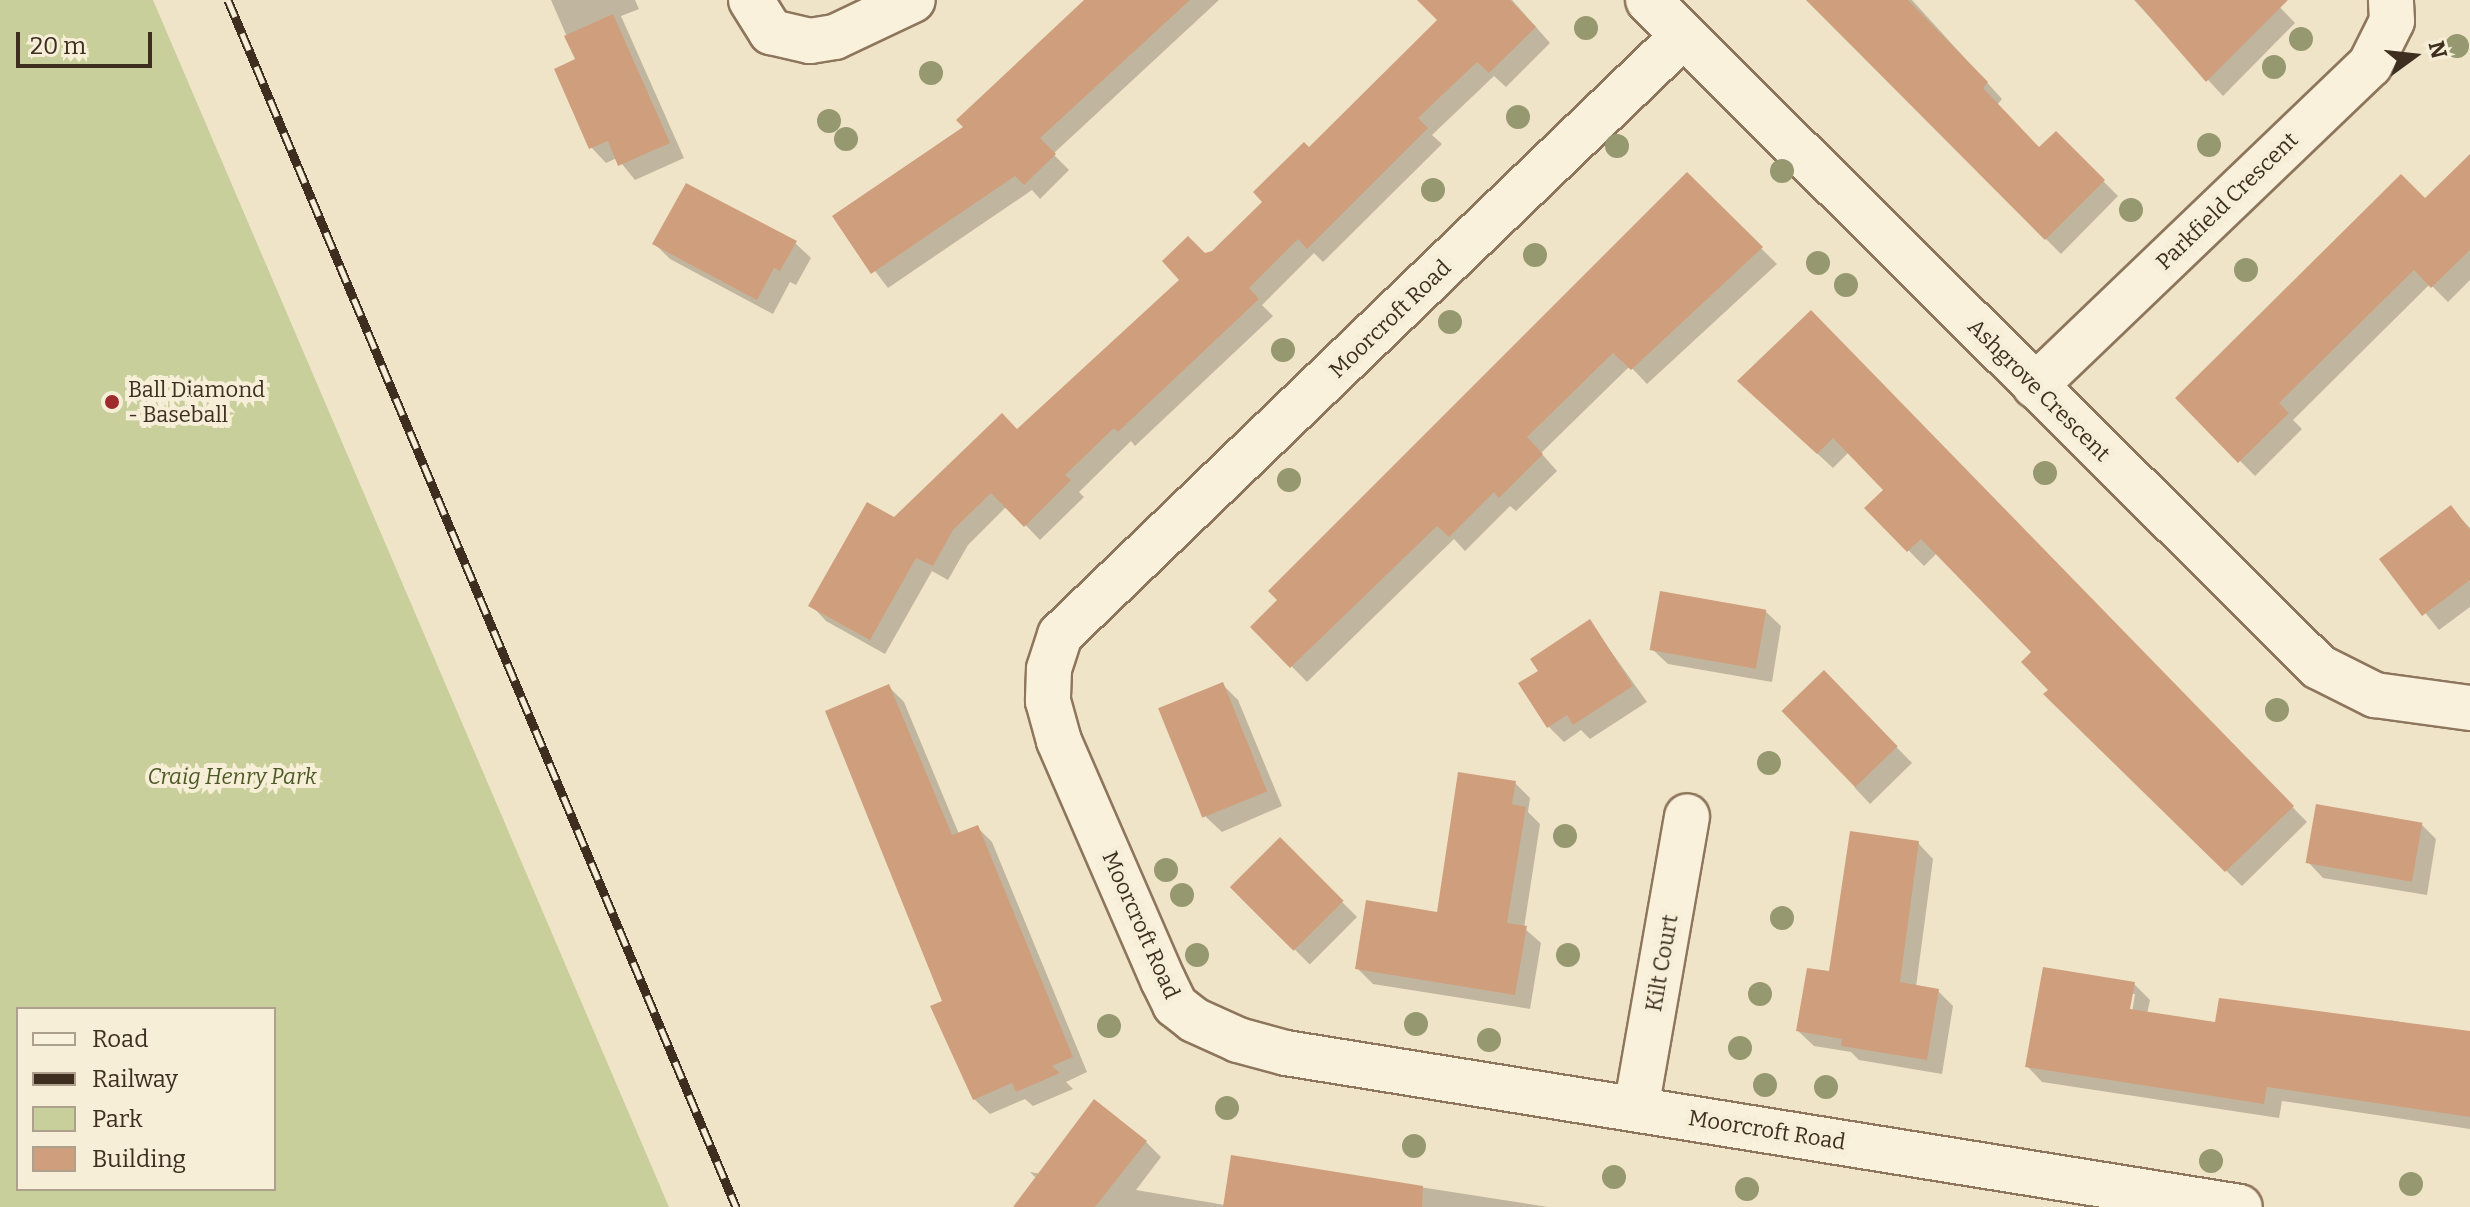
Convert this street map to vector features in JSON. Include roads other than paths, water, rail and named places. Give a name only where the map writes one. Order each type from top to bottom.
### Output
[{"type":"street","points":[[751,0],[771,32],[810,41],[835,37],[913,0]]},
{"type":"street","name":"Ashgrove Crescent","points":[[1648,0],[2319,667],[2375,695],[2470,708]]},
{"type":"street","name":"Parkfield Crescent","points":[[2035,386],[2370,65],[2392,21],[2391,0]]},
{"type":"street","name":"Moorcroft Road","points":[[1683,36],[1060,635],[1049,669],[1048,701],[1059,741],[1175,1005],[1194,1020],[1238,1040],[1286,1053],[2240,1207]]},
{"type":"street","name":"Kilt Court","points":[[1636,1109],[1687,816]]},
{"type":"railway","points":[[228,0],[736,1207]]},
{"type":"place","name":"Ball Diamond - Baseball","points":[[112,402]]},
{"type":"park label","name":"Craig Henry Park","points":[[232,777]]}]
